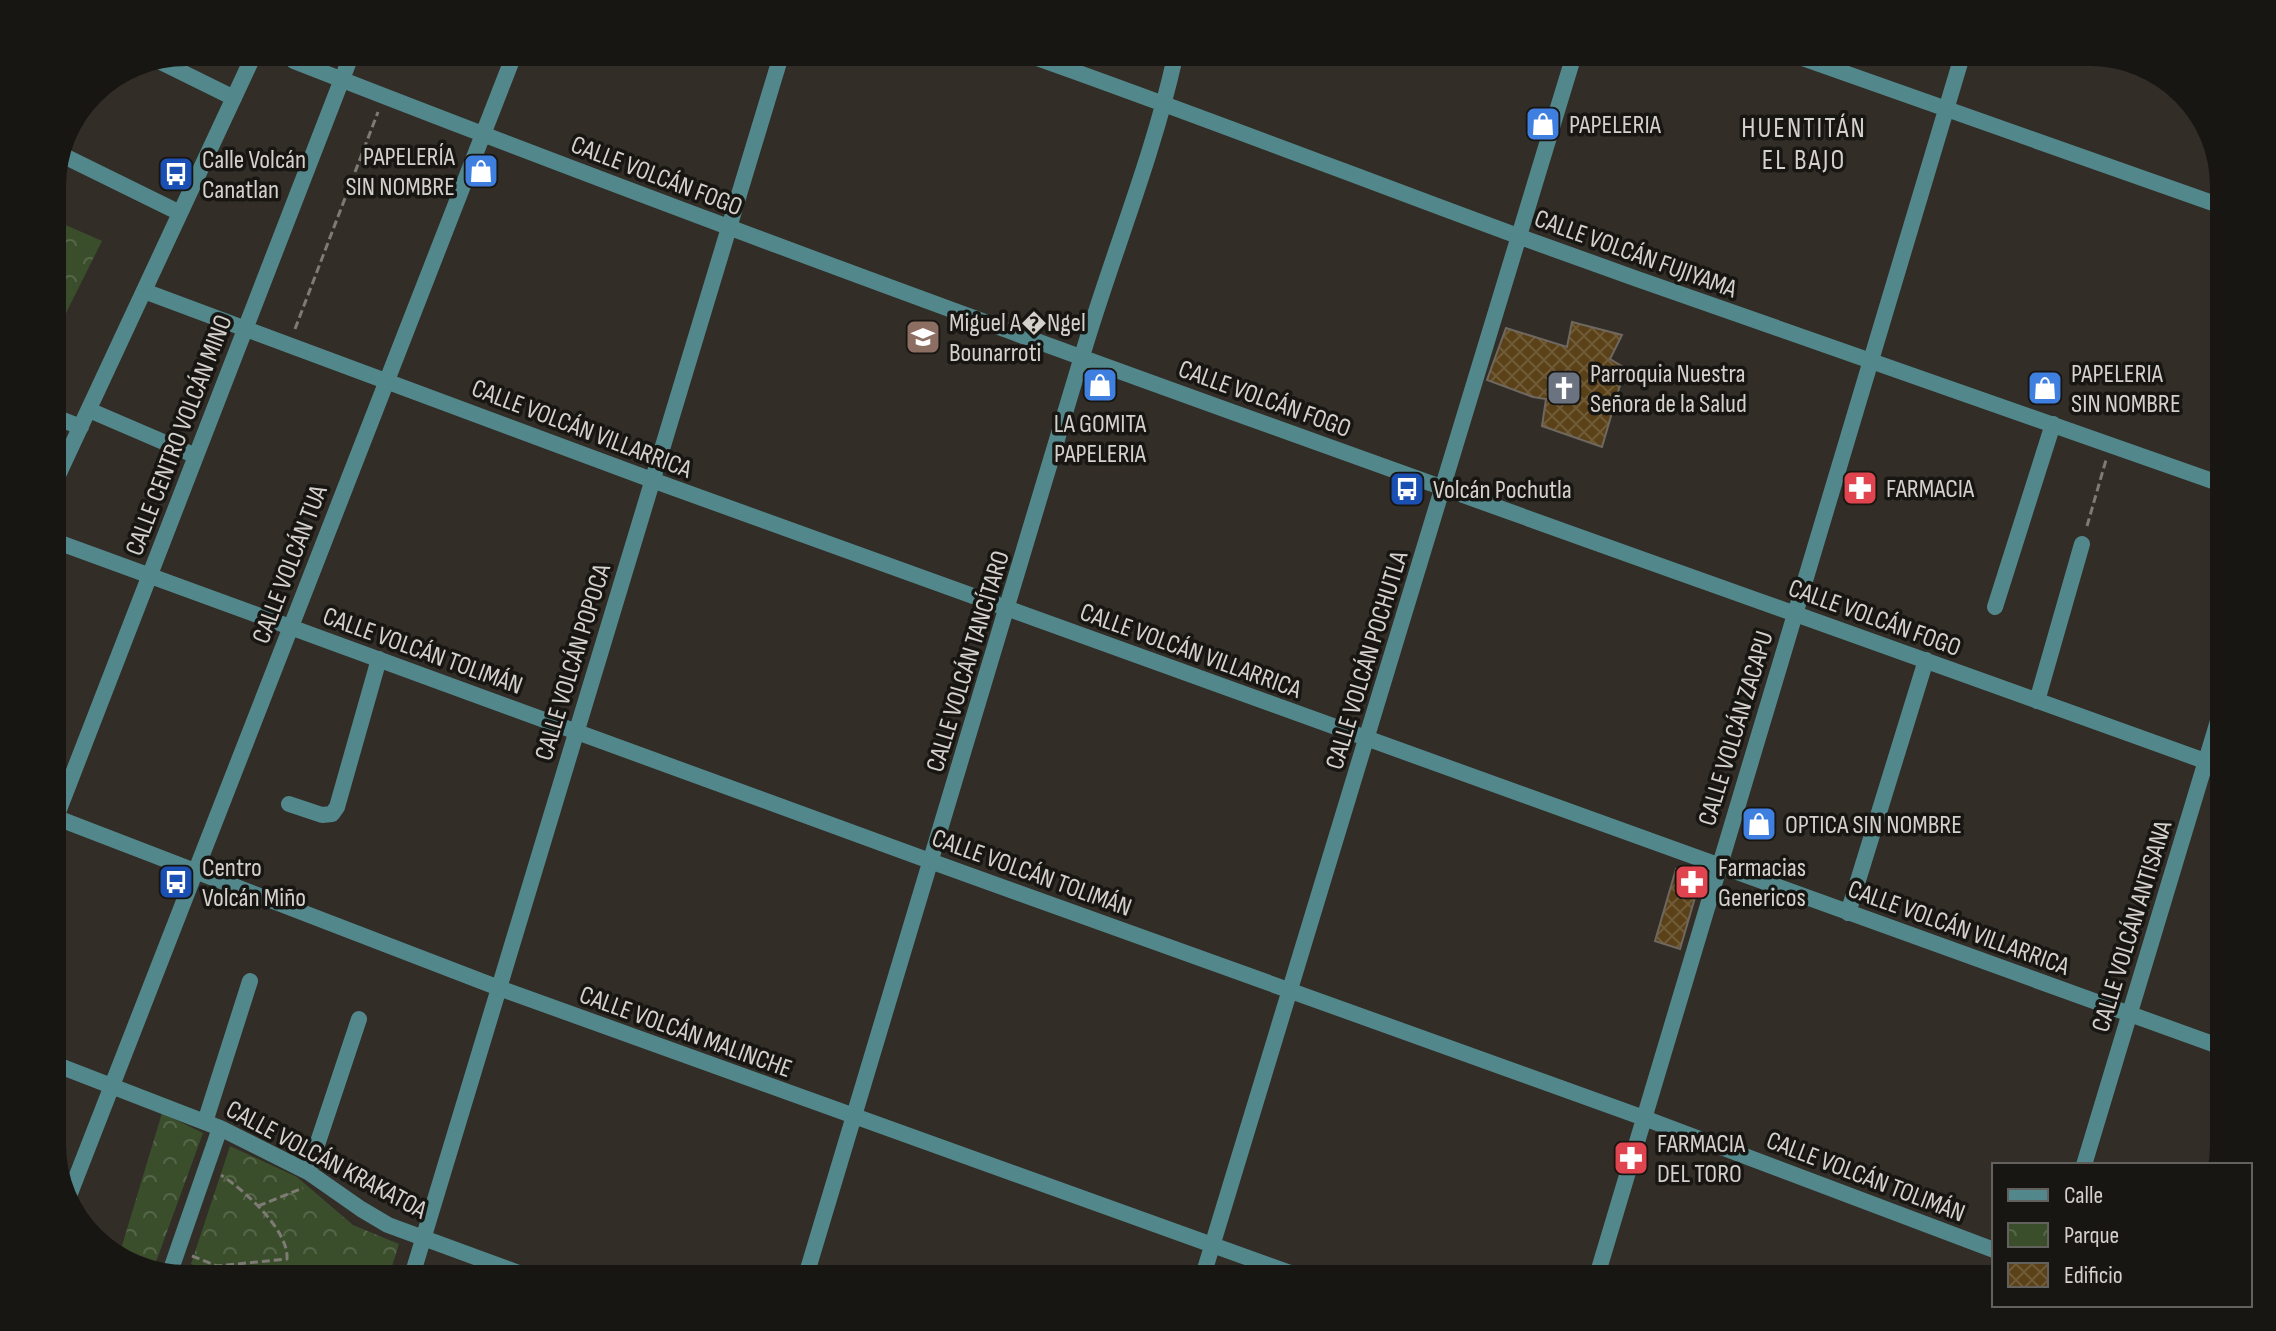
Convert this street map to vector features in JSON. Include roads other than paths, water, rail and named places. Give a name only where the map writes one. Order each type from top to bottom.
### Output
[{"type":"street","points":[[66,459],[249,66]]},
{"type":"street","name":"CALLE VOLCÁN FOGO","points":[[306,66],[1081,358],[2210,763]]},
{"type":"street","name":"CALLE CENTRO VOLCÁN MINO","points":[[66,787],[347,66]]},
{"type":"street","name":"CALLE VOLCÁN TUA","points":[[73,1186],[510,66]]},
{"type":"street","name":"CALLE VOLCÁN POPOCA","points":[[415,1265],[778,66]]},
{"type":"street","name":"CALLE VOLCÁN FUJIYAMA","points":[[1060,66],[1520,237],[2210,480]]},
{"type":"street","name":"CALLE VOLCÁN TANCÍTARO","points":[[809,1265],[1009,609],[1081,358],[1165,103],[1173,66]]},
{"type":"street","name":"CALLE VOLCÁN POCHUTLA","points":[[1206,1265],[1571,66]]},
{"type":"street","points":[[1826,66],[2210,202]]},
{"type":"street","name":"CALLE VOLCÁN ZACAPU","points":[[1600,1265],[1959,66]]},
{"type":"street","points":[[172,67],[234,98]]},
{"type":"street","points":[[69,159],[180,213]]},
{"type":"street","name":"CALLE VOLCÁN VILLARRICA","points":[[144,291],[652,480],[2210,1043]]},
{"type":"street","points":[[89,410],[196,456]]},
{"type":"street","points":[[66,421],[81,427]]},
{"type":"street","points":[[1995,607],[2053,424]]},
{"type":"street","points":[[2037,701],[2082,544]]},
{"type":"street","name":"CALLE VOLCÁN TOLIMÁN","points":[[66,545],[1644,1118],[1992,1249]]},
{"type":"street","points":[[289,804],[322,815],[332,814],[337,807],[379,659]]},
{"type":"street","points":[[1848,913],[1926,660]]},
{"type":"street","name":"CALLE VOLCÁN ANTISANA","points":[[2085,1163],[2210,745]]},
{"type":"street","name":"CALLE VOLCÁN MALINCHE","points":[[66,825],[499,988],[1269,1265]]},
{"type":"street","points":[[173,1264],[208,1166],[213,1125],[250,981]]},
{"type":"street","points":[[315,1176],[359,1019]]},
{"type":"street","name":"CALLE VOLCÁN KRAKATOA","points":[[66,1068],[213,1125],[315,1176],[388,1225],[497,1265]]},
{"type":"place","name":"PAPELERIA","points":[[1543,124]]},
{"type":"place","name":"PAPELERÍA SIN NOMBRE","points":[[481,171]]},
{"type":"place","name":"Calle Volcán Canatlan","points":[[176,174]]},
{"type":"place","name":"Miguel A�Ngel Bounarroti","points":[[923,337]]},
{"type":"place","name":"LA GOMITA PAPELERIA","points":[[1100,385]]},
{"type":"place","name":"Parroquia Nuestra Señora de la Salud","points":[[1564,388]]},
{"type":"place","name":"PAPELERIA SIN NOMBRE","points":[[2045,388]]},
{"type":"place","name":"FARMACIA","points":[[1860,488]]},
{"type":"place","name":"Volcán Pochutla","points":[[1407,489]]},
{"type":"place","name":"OPTICA SIN NOMBRE","points":[[1759,824]]},
{"type":"place","name":"Centro Volcán Miño","points":[[176,882]]},
{"type":"place","name":"Farmacias Genericos","points":[[1692,882]]},
{"type":"place","name":"FARMACIA DEL TORO","points":[[1631,1158]]},
{"type":"district","name":"HUENTITÁN EL BAJO","points":[[1804,143]]}]
